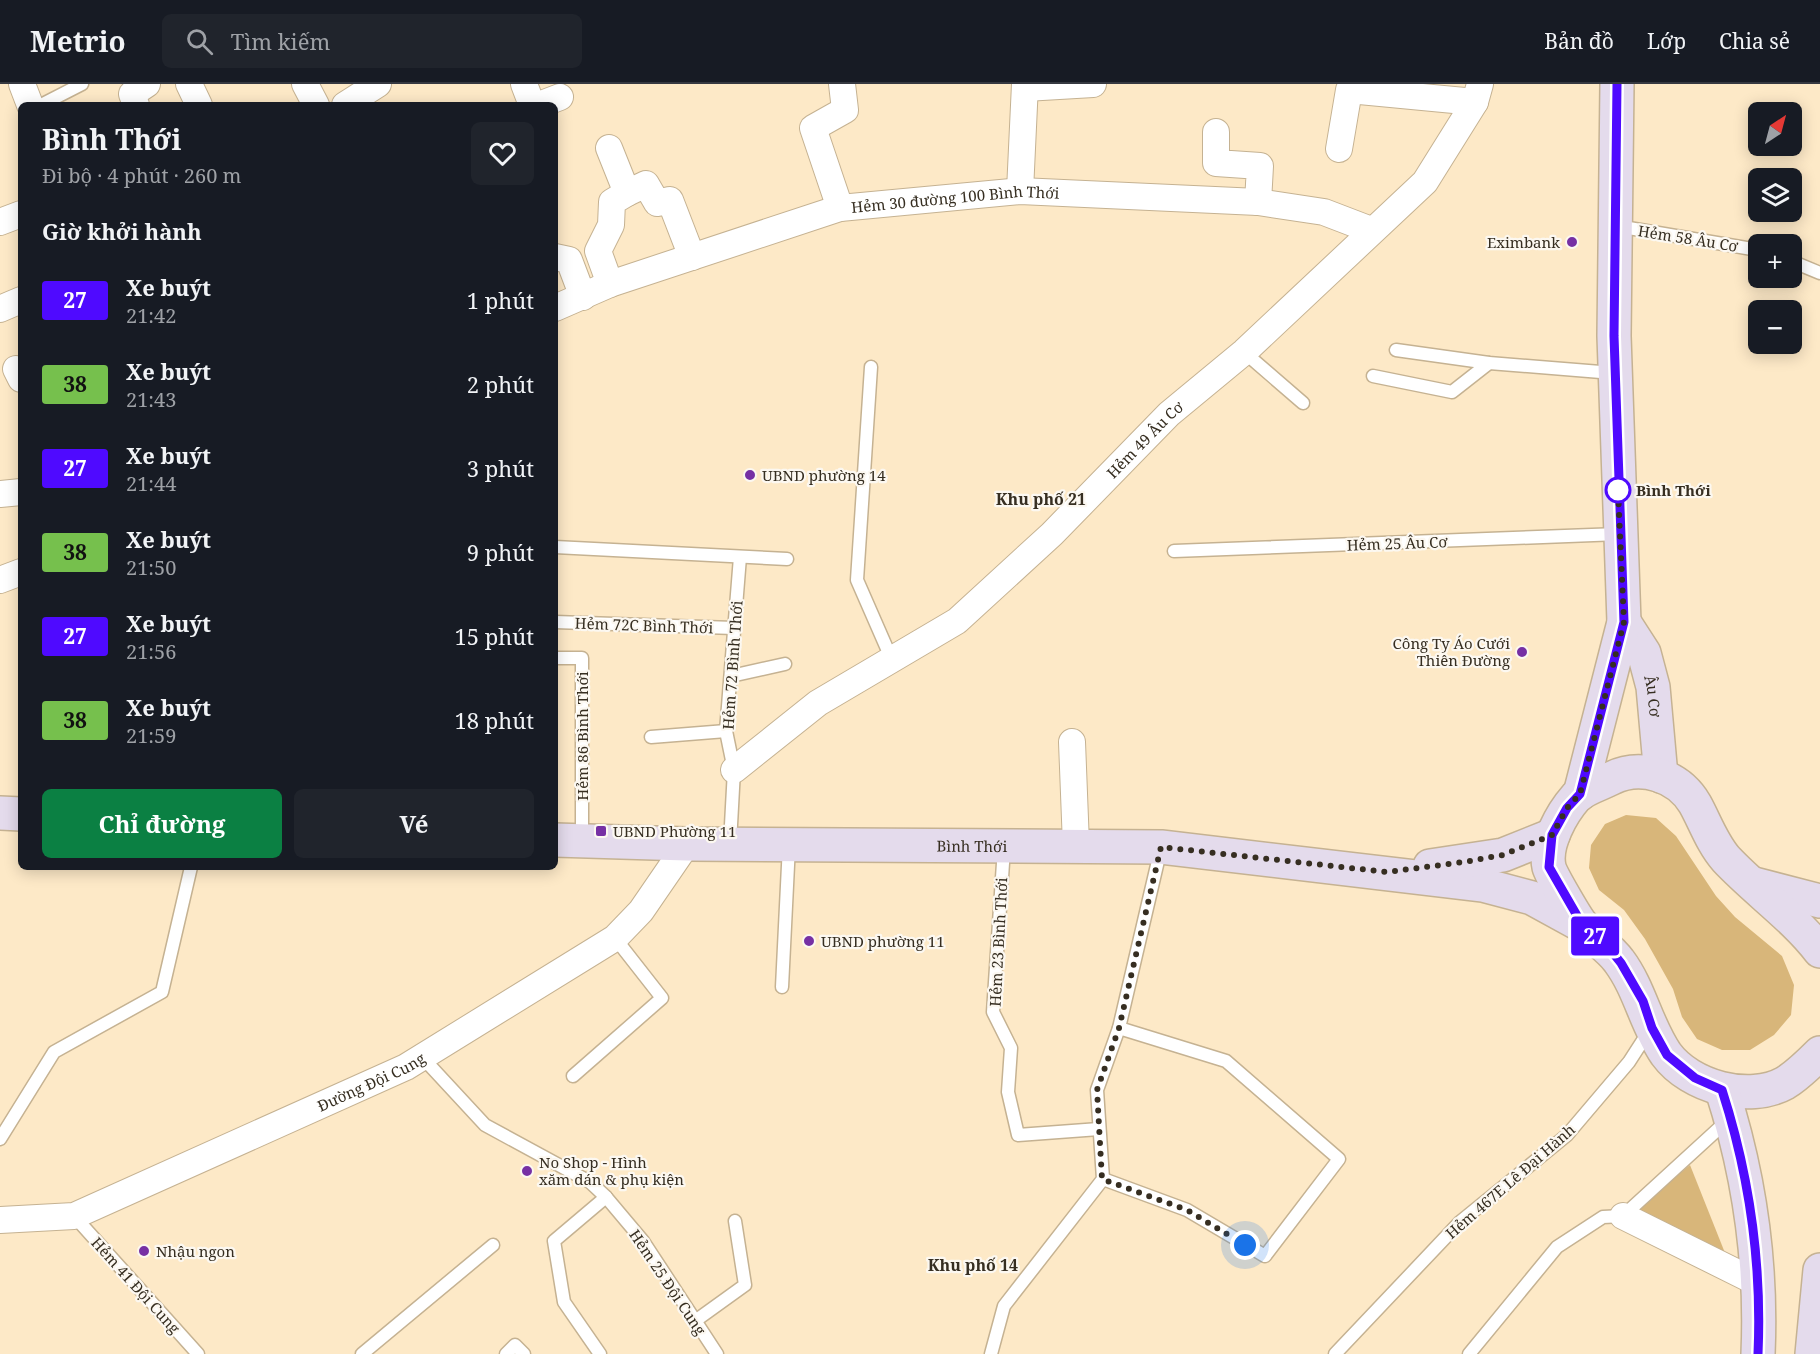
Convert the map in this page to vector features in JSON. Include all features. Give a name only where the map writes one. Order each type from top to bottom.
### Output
[{"type":"main road","name":"Âu Cơ","points":[[1580,794],[1624,622],[1614,373],[1617,84]]},
{"type":"main road","name":"Âu Cơ","points":[[1624,622],[1644,653],[1653,687],[1661,776]]},
{"type":"main road","points":[[1758,1354],[1760,1284],[1754,1225],[1727,1104],[1667,1055],[1652,1026],[1643,1001],[1621,963],[1609,948],[1583,926],[1549,867],[1552,835],[1567,808],[1580,794],[1624,772],[1653,772],[1675,784],[1694,802],[1724,856],[1820,951]]},
{"type":"main road","points":[[0,813],[18,814]]},
{"type":"main road","name":"Bình Thới","points":[[1387,872],[1503,855],[1552,835]]},
{"type":"main road","name":"Bình Thới","points":[[569,841],[687,844],[1004,844],[1161,847],[1483,885],[1532,898],[1583,926]]},
{"type":"main road","points":[[1750,883],[1820,902]]},
{"type":"main road","points":[[1727,1104],[1754,1092],[1784,1084],[1820,1053]]},
{"type":"main road","points":[[1812,1354],[1820,1270]]},
{"type":"street","points":[[22,84],[29,102]]},
{"type":"street","points":[[134,102],[132,94],[147,84]]},
{"type":"street","points":[[189,84],[198,102]]},
{"type":"street","points":[[305,84],[314,102]]},
{"type":"street","points":[[350,102],[378,84]]},
{"type":"street","points":[[524,84],[531,102]]},
{"type":"street","points":[[840,208],[813,128],[845,110],[842,84]]},
{"type":"street","points":[[1020,191],[1025,86],[1093,84]]},
{"type":"street","points":[[1339,149],[1348,90],[1477,93]]},
{"type":"street","name":"Hẻm 49 Âu Cơ","points":[[734,770],[818,703],[957,621],[1052,534],[1170,414],[1244,352],[1371,230],[1425,182],[1477,93]]},
{"type":"street","points":[[1216,132],[1216,163],[1260,166],[1258,202]]},
{"type":"street","points":[[609,148],[627,193]]},
{"type":"street","points":[[610,284],[598,251],[611,225],[612,202],[646,184],[657,204],[670,200],[692,257]]},
{"type":"street","name":"Hẻm 30 đường 100 Bình Thới","points":[[558,308],[610,284],[840,208],[1020,191],[1258,202],[1324,212],[1371,230]]},
{"type":"street","points":[[0,222],[18,215]]},
{"type":"street","points":[[558,258],[569,260],[583,297]]},
{"type":"street","points":[[0,309],[18,301]]},
{"type":"street","points":[[0,494],[18,492]]},
{"type":"street","points":[[0,580],[18,573]]},
{"type":"street","points":[[1072,742],[1076,845]]},
{"type":"street","name":"Đường Đội Cung","points":[[0,1220],[74,1216],[406,1067],[615,938],[641,911],[687,844]]},
{"type":"street","points":[[1623,1216],[1760,1284]]},
{"type":"lane","points":[[47,102],[81,84]]},
{"type":"lane","name":"Hẻm 58 Âu Cơ","points":[[1617,226],[1748,248]]},
{"type":"lane","points":[[1802,266],[1820,273]]},
{"type":"lane","points":[[1396,350],[1489,363],[1614,373]]},
{"type":"lane","points":[[1244,352],[1303,403]]},
{"type":"lane","points":[[1373,376],[1452,392],[1489,363]]},
{"type":"lane","points":[[871,367],[857,580],[892,660]]},
{"type":"lane","name":"Hẻm 25 Âu Cơ","points":[[1174,551],[1619,534]]},
{"type":"lane","points":[[558,547],[787,559]]},
{"type":"lane","name":"Hẻm 72 Bình Thới","points":[[730,844],[734,770],[726,730],[740,558]]},
{"type":"lane","name":"Hẻm 72C Bình Thới","points":[[558,622],[734,627]]},
{"type":"lane","name":"Hẻm 86 Bình Thới","points":[[558,658],[582,658],[569,841]]},
{"type":"lane","points":[[731,676],[785,664]]},
{"type":"lane","points":[[651,737],[726,730]]},
{"type":"lane","points":[[782,987],[789,844]]},
{"type":"lane","name":"Hẻm 23 Bình Thới","points":[[1004,844],[993,1012],[1011,1048],[1008,1092],[1018,1135],[1099,1129]]},
{"type":"lane","points":[[991,1354],[1004,1306],[1102,1179],[1097,1090],[1119,1028],[1161,847]]},
{"type":"lane","points":[[0,1140],[54,1052],[162,992],[190,870]]},
{"type":"lane","points":[[573,1076],[662,998],[615,938]]},
{"type":"lane","name":"Hẻm 467E Lê Đại Hành","points":[[1335,1354],[1460,1222],[1567,1136],[1629,1062],[1652,1026]]},
{"type":"lane","points":[[1102,1179],[1187,1210],[1264,1256],[1339,1158],[1226,1061],[1119,1028]]},
{"type":"lane","name":"Hẻm 25 Đội Cung","points":[[422,1057],[485,1125],[590,1182],[606,1197],[643,1242],[717,1354]]},
{"type":"lane","points":[[1473,1353],[1557,1247],[1603,1217],[1623,1216],[1727,1104]]},
{"type":"lane","points":[[600,1354],[564,1302],[554,1241],[606,1197]]},
{"type":"lane","name":"Hẻm 41 Đội Cung","points":[[74,1216],[198,1354]]},
{"type":"lane","points":[[695,1321],[745,1285],[735,1221]]},
{"type":"lane","points":[[362,1354],[493,1245]]},
{"type":"lane","points":[[506,1354],[519,1349]]},
{"type":"shaded area","points":[[1626,815],[1656,818],[1676,836],[1716,896],[1735,917],[1782,956],[1794,985],[1791,1015],[1774,1035],[1750,1050],[1722,1050],[1697,1039],[1682,1017],[1673,989],[1645,939],[1624,910],[1599,890],[1589,868],[1591,845],[1605,824]]},
{"type":"shaded area","points":[[1690,1165],[1729,1263],[1643,1220],[1638,1207]]},
{"type":"bus line","name":"27","points":[[1617,84],[1614,336],[1619,534],[1624,622],[1580,794],[1567,808],[1552,835],[1549,867],[1583,926],[1609,948],[1621,963],[1643,1001],[1652,1028],[1667,1055],[1695,1078],[1722,1090],[1746,1179],[1756,1236],[1760,1284],[1758,1354]]},
{"type":"place","name":"Eximbank","points":[[1572,242]]},
{"type":"place","name":"UBND phường 14","points":[[750,475]]},
{"type":"place","name":"Bình Thới","points":[[1618,490]]},
{"type":"place","name":"Công Ty Áo Cưới Thiên Đường","points":[[1522,652]]},
{"type":"place","name":"UBND Phường 11","points":[[601,831]]},
{"type":"place","name":"UBND phường 11","points":[[809,941]]},
{"type":"place","name":"No Shop - Hình xăm dán & phụ kiện","points":[[527,1171]]},
{"type":"place","name":"Nhậu ngon","points":[[144,1251]]},
{"type":"district","name":"Khu phố 21","points":[[1041,499]]},
{"type":"district","name":"Khu phố 14","points":[[973,1265]]},
{"type":"route","points":[[1245,1245],[1187,1210],[1102,1179],[1097,1090],[1119,1028],[1161,847],[1387,872],[1503,855],[1552,835],[1567,808],[1580,794],[1624,622],[1618,490]]}]
